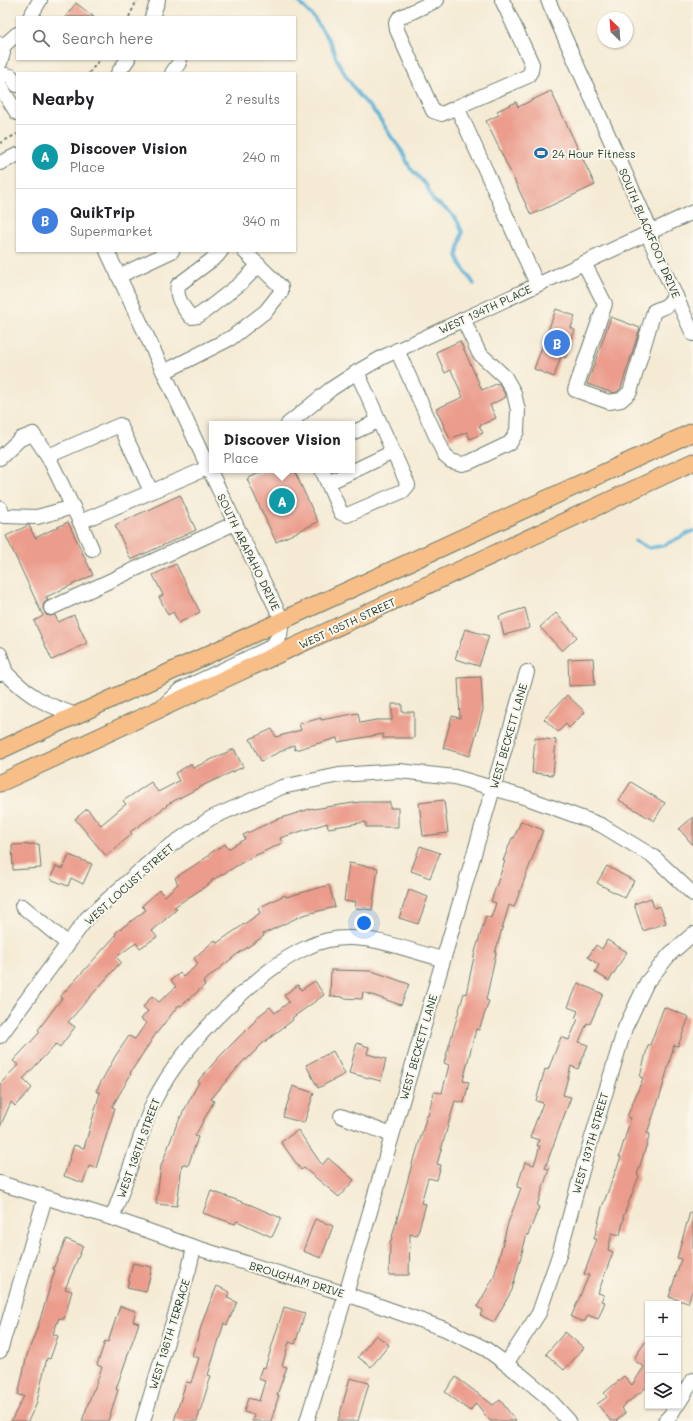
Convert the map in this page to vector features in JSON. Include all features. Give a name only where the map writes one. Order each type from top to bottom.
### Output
[{"type":"main road","points":[[0,750],[693,432]]},
{"type":"main road","name":"WEST 135TH STREET","points":[[0,783],[693,462]]},
{"type":"street","points":[[31,16],[40,0]]},
{"type":"street","points":[[152,16],[158,0]]},
{"type":"street","points":[[437,0],[399,18],[396,23],[397,30],[433,111],[442,114],[528,76],[531,71],[532,64],[502,0]]},
{"type":"street","name":"SOUTH BLACKFOOT DRIVE","points":[[548,0],[651,231],[651,242],[693,334]]},
{"type":"street","points":[[0,63],[3,53],[1,45],[16,35]]},
{"type":"street","points":[[119,72],[127,60]]},
{"type":"street","points":[[0,74],[11,76],[16,83]]},
{"type":"street","points":[[0,86],[16,110]]},
{"type":"street","points":[[457,107],[538,284]]},
{"type":"street","points":[[0,163],[16,155]]},
{"type":"street","name":"WEST 134TH PLACE","points":[[292,421],[331,389],[357,372],[397,350],[693,212]]},
{"type":"street","name":"SOUTH ARAPAHO DRIVE","points":[[107,252],[209,464]]},
{"type":"street","points":[[119,276],[170,252]]},
{"type":"street","points":[[220,252],[178,285],[176,291],[181,303],[190,317],[198,316],[209,308],[241,283],[259,265]]},
{"type":"street","points":[[164,372],[231,338],[266,311],[281,292],[281,287],[245,252]]},
{"type":"street","points":[[584,263],[605,304],[575,390],[609,402],[622,400],[630,392],[654,311],[666,306],[676,296]]},
{"type":"street","points":[[397,350],[445,456],[451,461],[462,464],[504,447],[510,443],[517,431],[518,410],[514,393],[505,377],[479,353],[463,319]]},
{"type":"street","points":[[325,476],[341,513],[347,515],[403,491],[408,486],[357,372]]},
{"type":"street","points":[[355,432],[378,421]]},
{"type":"street","points":[[48,456],[120,425],[151,491]]},
{"type":"street","points":[[0,458],[20,439],[33,434],[48,456],[92,549]]},
{"type":"street","points":[[355,465],[393,452]]},
{"type":"street","points":[[80,522],[209,466]]},
{"type":"street","name":"SOUTH ARAPAHO DRIVE","points":[[158,711],[180,690],[269,648],[280,636],[282,620],[235,523],[213,473]]},
{"type":"street","points":[[0,508],[4,516],[37,517],[73,507]]},
{"type":"street","points":[[50,608],[235,523]]},
{"type":"street","points":[[0,654],[3,674],[49,706],[76,715]]},
{"type":"street","name":"WEST BECKETT LANE","points":[[307,1421],[346,1294],[527,672]]},
{"type":"street","name":"WEST LOCUST STREET","points":[[0,1036],[87,918],[162,852],[211,818],[282,786],[339,775],[399,771],[454,777],[527,798],[601,825],[654,857],[693,894]]},
{"type":"street","points":[[22,906],[68,944]]},
{"type":"street","name":"WEST 137TH STREET","points":[[506,1364],[539,1313],[559,1255],[584,1164],[625,1028],[647,982],[670,954],[693,934]]},
{"type":"street","name":"WEST 136TH STREET","points":[[112,1218],[153,1102],[167,1076],[189,1047],[215,1018],[258,980],[290,956],[308,946],[335,939],[349,938],[372,940],[444,959]]},
{"type":"street","points":[[341,1116],[392,1135]]},
{"type":"street","name":"BROUGHAM DRIVE","points":[[0,1183],[112,1218],[194,1247],[346,1294],[445,1329],[486,1349],[521,1375],[545,1395],[568,1421]]},
{"type":"street","points":[[0,1351],[45,1198]]},
{"type":"street","name":"WEST 136TH TERRACE","points":[[143,1421],[189,1269],[194,1247]]},
{"type":"street","points":[[681,1399],[693,1380]]},
{"type":"street","points":[[665,1421],[674,1409]]},
{"type":"path","points":[[130,16],[138,0]]},
{"type":"path","points":[[90,72],[99,60]]},
{"type":"path","points":[[0,143],[16,135]]},
{"type":"building","points":[[76,3],[93,16],[66,16]]},
{"type":"building","name":"24 Hour Fitness","points":[[551,91],[595,185],[531,215],[486,121],[499,115],[497,111],[516,102],[518,107]]},
{"type":"building","points":[[556,309],[575,316],[571,328],[575,330],[565,358],[561,356],[554,377],[534,369]]},
{"type":"building","points":[[611,317],[640,328],[621,388],[617,392],[613,393],[587,384]]},
{"type":"building","points":[[460,341],[482,390],[499,383],[506,397],[490,405],[496,418],[479,426],[483,433],[470,439],[467,432],[450,439],[436,409],[463,397],[451,370],[445,373],[436,352]]},
{"type":"building","points":[[259,473],[295,473],[318,522],[276,542],[247,479]]},
{"type":"building","points":[[180,495],[196,530],[131,560],[115,525]]},
{"type":"building","points":[[68,522],[93,575],[46,597],[48,600],[44,603],[43,608],[46,615],[55,615],[58,622],[74,615],[87,643],[52,660],[34,621],[43,616],[6,536],[29,525],[35,538]]},
{"type":"building","points":[[176,564],[200,612],[179,623],[173,612],[168,615],[159,597],[163,595],[153,575]]},
{"type":"building","points":[[525,608],[530,628],[504,635],[499,616]]},
{"type":"building","points":[[556,613],[577,637],[562,651],[540,627]]},
{"type":"building","points":[[465,629],[489,636],[479,666],[455,659]]},
{"type":"building","points":[[593,658],[595,685],[569,686],[568,659]]},
{"type":"building","points":[[481,677],[483,710],[470,756],[443,748],[452,716],[460,718],[458,678]]},
{"type":"building","points":[[567,695],[585,712],[569,728],[566,724],[558,732],[544,719]]},
{"type":"building","points":[[392,704],[402,704],[402,712],[414,712],[414,738],[383,738],[383,734],[338,742],[337,738],[295,750],[294,745],[261,761],[250,739],[272,729],[276,737],[301,730],[299,724],[321,718],[321,720],[358,713],[360,723],[376,720],[392,720]]},
{"type":"building","points":[[535,738],[556,740],[553,775],[532,773]]},
{"type":"building","points":[[234,749],[243,767],[166,805],[167,806],[130,832],[132,834],[106,856],[75,819],[87,809],[101,825],[126,804],[123,801],[151,782],[158,792],[179,781],[175,773],[191,764],[193,768]]},
{"type":"building","points":[[631,782],[665,803],[654,821],[619,800]]},
{"type":"building","points":[[444,800],[448,833],[423,836],[419,803]]},
{"type":"building","points":[[360,802],[390,802],[390,808],[398,808],[398,827],[366,827],[366,822],[328,828],[327,823],[280,838],[282,843],[250,858],[211,881],[212,882],[174,907],[177,909],[152,931],[157,937],[140,948],[136,943],[116,957],[121,962],[68,1022],[75,1027],[60,1047],[56,1044],[23,1079],[32,1088],[15,1106],[11,1102],[0,1127],[0,1084],[18,1065],[13,1061],[40,1032],[38,1030],[62,998],[60,997],[116,935],[115,933],[146,910],[142,906],[159,890],[165,896],[178,884],[175,878],[210,855],[209,854],[225,844],[228,849],[245,839],[243,835],[275,820],[313,808]]},
{"type":"building","points":[[693,817],[693,845],[679,829]]},
{"type":"building","points":[[521,821],[543,830],[514,907],[509,905],[495,953],[486,1000],[489,1001],[479,1030],[476,1029],[463,1081],[469,1082],[464,1103],[455,1101],[437,1164],[441,1165],[437,1180],[428,1178],[421,1203],[426,1204],[417,1236],[410,1234],[409,1275],[389,1275],[390,1241],[414,1157],[427,1115],[428,1116],[434,1092],[442,1093],[449,1065],[444,1063],[464,993],[466,994],[475,952],[486,916],[491,918],[496,903],[491,901],[505,861],[503,861],[512,838],[514,838]]},
{"type":"building","points":[[39,844],[41,868],[13,870],[12,845]]},
{"type":"building","points":[[420,846],[440,853],[430,878],[411,871]]},
{"type":"building","points":[[69,855],[92,864],[83,884],[71,878],[68,886],[50,879],[56,866],[63,869]]},
{"type":"building","points":[[349,863],[378,868],[372,910],[355,908],[356,901],[344,901]]},
{"type":"building","points":[[607,866],[634,881],[625,898],[597,883]]},
{"type":"building","points":[[329,885],[335,907],[303,915],[263,934],[264,936],[236,955],[203,982],[205,985],[181,1006],[179,1005],[155,1035],[130,1073],[131,1074],[112,1107],[115,1108],[96,1168],[89,1166],[83,1183],[64,1176],[74,1145],[84,1148],[100,1093],[96,1091],[116,1055],[129,1036],[135,1039],[146,1023],[141,1019],[148,1011],[143,1007],[152,996],[159,1002],[176,987],[171,980],[180,973],[183,977],[198,964],[194,958],[215,940],[217,943],[260,913],[258,908],[285,895],[286,897]]},
{"type":"building","points":[[409,890],[428,897],[418,924],[399,918]]},
{"type":"building","points":[[651,898],[654,908],[660,906],[666,923],[643,931],[634,904]]},
{"type":"building","points":[[607,940],[627,952],[609,981],[595,972],[599,965],[588,957],[596,945],[602,949]]},
{"type":"building","points":[[331,970],[372,971],[409,984],[401,1005],[363,992],[362,999],[330,996]]},
{"type":"building","points":[[315,981],[324,995],[292,1018],[293,1020],[263,1043],[246,1060],[245,1059],[211,1099],[214,1101],[195,1136],[198,1137],[188,1166],[182,1164],[177,1206],[156,1204],[161,1166],[176,1126],[199,1082],[198,1081],[219,1057],[256,1020],[255,1019],[270,1007],[275,1013],[289,1002],[284,995],[298,985],[301,990]]},
{"type":"building","points":[[578,983],[603,994],[590,1024],[587,1023],[579,1042],[588,1045],[578,1069],[571,1066],[563,1095],[571,1097],[545,1168],[549,1169],[537,1206],[539,1207],[528,1235],[527,1234],[512,1290],[494,1322],[480,1315],[483,1310],[477,1307],[494,1277],[508,1223],[521,1188],[517,1187],[525,1162],[534,1165],[540,1146],[537,1146],[539,1140],[530,1137],[543,1103],[536,1101],[545,1069],[548,1070],[561,1037],[569,1040],[578,1019],[575,1018],[578,1011],[568,1007]]},
{"type":"building","points":[[664,1007],[689,1017],[678,1046],[674,1045],[661,1093],[647,1133],[650,1134],[637,1175],[639,1176],[623,1217],[620,1235],[612,1233],[608,1250],[613,1252],[598,1293],[604,1295],[601,1301],[605,1302],[598,1319],[588,1315],[585,1321],[581,1321],[571,1317],[589,1275],[584,1274],[597,1239],[594,1239],[602,1207],[621,1157],[619,1157],[631,1118],[627,1117],[643,1078],[640,1077],[648,1045],[650,1045]]},
{"type":"building","points":[[357,1043],[369,1047],[367,1054],[386,1059],[381,1081],[349,1073]]},
{"type":"building","points":[[333,1051],[345,1074],[318,1088],[306,1065]]},
{"type":"building","points":[[293,1086],[314,1093],[304,1123],[283,1117]]},
{"type":"building","points":[[298,1130],[322,1165],[328,1158],[354,1180],[339,1197],[304,1168],[301,1170],[281,1142]]},
{"type":"building","points":[[211,1191],[251,1205],[281,1218],[272,1237],[237,1221],[235,1224],[203,1213]]},
{"type":"building","points":[[690,1212],[693,1212],[693,1289],[688,1303],[669,1297],[681,1259],[677,1258]]},
{"type":"building","points":[[315,1219],[333,1226],[321,1258],[303,1251]]},
{"type":"building","points":[[66,1239],[83,1246],[65,1289],[72,1291],[64,1319],[59,1318],[53,1334],[58,1336],[50,1359],[47,1358],[36,1405],[28,1421],[11,1421],[24,1396],[18,1395],[27,1355],[39,1323],[55,1270],[53,1269]]},
{"type":"building","points":[[133,1263],[152,1267],[146,1292],[127,1288]]},
{"type":"building","points":[[217,1286],[230,1292],[227,1298],[237,1302],[227,1325],[224,1323],[208,1375],[211,1376],[197,1421],[174,1421],[186,1382],[191,1383],[199,1358],[192,1356],[205,1314]]},
{"type":"building","points":[[120,1306],[136,1311],[133,1321],[139,1323],[116,1389],[118,1390],[108,1421],[82,1421],[102,1367],[97,1365],[105,1341],[108,1342]]},
{"type":"building","points":[[284,1307],[305,1313],[295,1344],[289,1342],[282,1366],[287,1367],[277,1395],[279,1395],[271,1421],[252,1421],[254,1415],[244,1412],[248,1398],[259,1401],[265,1381],[258,1379],[262,1367],[265,1368]]},
{"type":"building","points":[[565,1332],[584,1348],[564,1370],[546,1354]]},
{"type":"building","points":[[376,1335],[389,1345],[371,1367],[358,1357]]},
{"type":"building","points":[[645,1342],[645,1388],[621,1408],[625,1413],[616,1421],[611,1421],[597,1404],[607,1397],[604,1393],[624,1376],[632,1385],[644,1367],[635,1361],[635,1357]]},
{"type":"building","points":[[456,1377],[493,1405],[500,1400],[516,1421],[490,1421],[476,1403],[470,1411],[445,1392]]},
{"type":"building","points":[[350,1378],[369,1383],[358,1421],[338,1421]]},
{"type":"waterway","points":[[297,0],[314,18],[331,43],[336,58],[346,76],[358,94],[378,116],[402,151],[410,168],[427,186],[433,200],[449,211],[458,222],[462,232],[457,256],[461,265],[474,284]]},
{"type":"waterway","points":[[635,541],[649,548],[662,546],[693,531]]},
{"type":"place","name":"24 Hour Fitness","points":[[541,153]]},
{"type":"place","name":"QuikTrip","points":[[557,343]]},
{"type":"place","name":"Discover Vision","points":[[282,501]]}]
